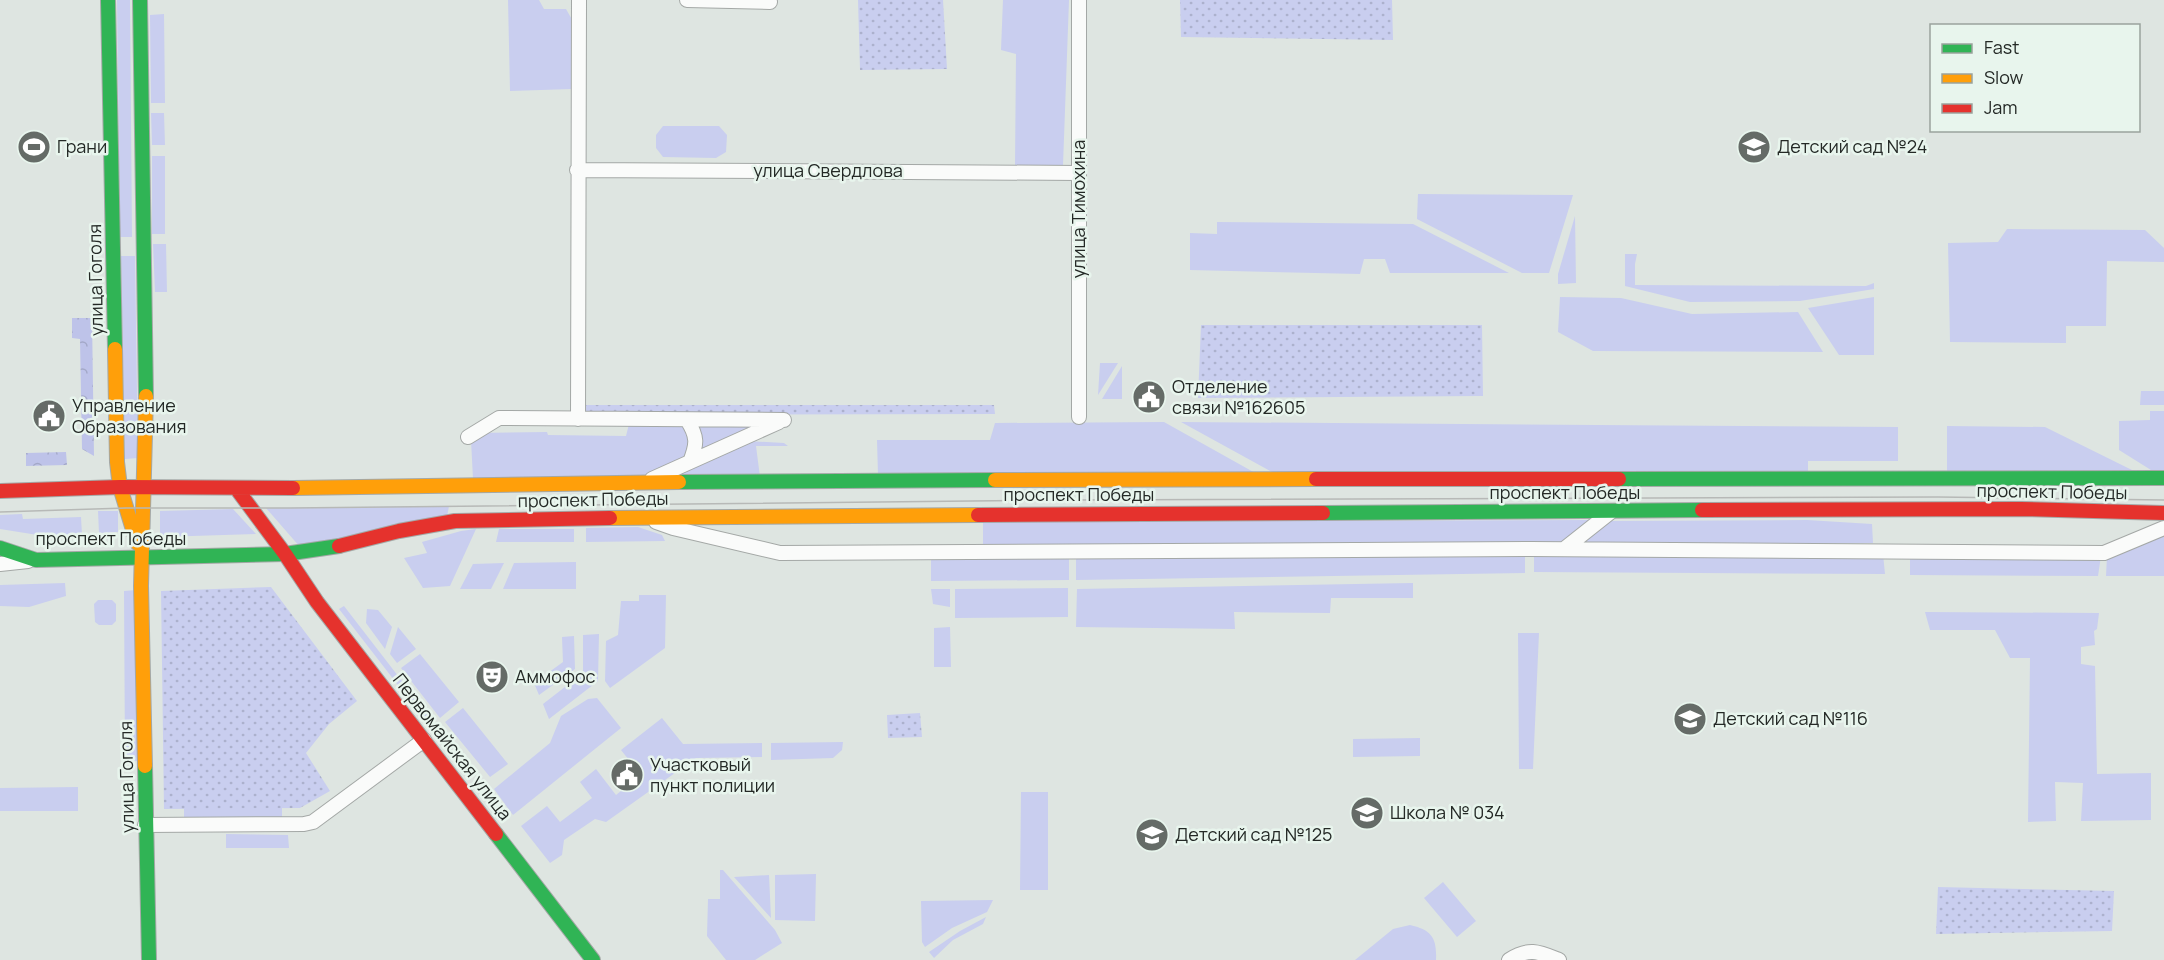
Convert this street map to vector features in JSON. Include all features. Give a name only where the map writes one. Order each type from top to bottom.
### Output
[{"type":"main road","name":"улица Гоголя","points":[[108,0],[144,488],[141,557],[149,960]]},
{"type":"main road","name":"улица Гоголя","points":[[140,0],[117,462],[120,487],[141,557]]},
{"type":"main road","name":"проспект Победы","points":[[0,491],[120,487],[236,488],[645,482],[1275,478],[2164,478]]},
{"type":"main road","name":"Первомайская улица","points":[[236,488],[317,602],[593,960]]},
{"type":"main road","name":"проспект Победы","points":[[0,548],[36,560],[285,554],[338,546],[399,531],[456,521],[642,517],[1613,510],[2021,509],[2164,513]]},
{"type":"street","points":[[578,419],[579,0]]},
{"type":"street","points":[[687,0],[770,2]]},
{"type":"street","name":"улица Тимохина","points":[[1079,0],[1079,417]]},
{"type":"street","name":"улица Свердлова","points":[[577,170],[1079,173]]},
{"type":"street","points":[[468,437],[499,418],[784,420],[645,482]]},
{"type":"street","points":[[687,420],[695,432],[696,447],[690,462]]},
{"type":"street","points":[[1564,549],[1613,510]]},
{"type":"street","points":[[642,517],[673,528],[780,554],[1564,549],[2104,553],[2164,528]]},
{"type":"street","points":[[0,564],[36,560]]},
{"type":"street","points":[[146,825],[304,824],[313,822],[424,740]]},
{"type":"street","points":[[1509,960],[1518,955],[1537,951],[1559,960]]},
{"type":"shaded area","points":[[117,0],[130,0],[132,237],[120,237]]},
{"type":"shaded area","points":[[508,0],[539,0],[544,9],[566,9],[574,23],[572,89],[510,91]]},
{"type":"shaded area","points":[[858,0],[943,0],[947,69],[860,70]]},
{"type":"shaded area","points":[[1003,0],[1069,0],[1063,165],[1015,165],[1016,54],[1001,50]]},
{"type":"shaded area","points":[[1180,0],[1392,0],[1393,40],[1181,37]]},
{"type":"shaded area","points":[[164,14],[165,103],[151,103],[150,15]]},
{"type":"shaded area","points":[[151,113],[164,113],[165,145],[152,145]]},
{"type":"shaded area","points":[[663,126],[719,126],[727,135],[726,152],[716,158],[663,157],[656,148],[656,135]]},
{"type":"shaded area","points":[[152,156],[165,156],[165,234],[152,234]]},
{"type":"shaded area","points":[[1418,194],[1573,195],[1549,273],[1522,273],[1417,219]]},
{"type":"shaded area","points":[[1575,216],[1576,283],[1558,284],[1558,274]]},
{"type":"shaded area","points":[[1217,222],[1413,224],[1509,273],[1390,273],[1385,259],[1364,259],[1360,274],[1190,270],[1190,233],[1217,234]]},
{"type":"shaded area","points":[[2007,229],[2145,230],[2164,248],[2164,262],[2107,261],[2106,326],[2066,326],[2066,343],[1950,342],[1948,243],[1998,242]]},
{"type":"shaded area","points":[[153,244],[166,244],[167,292],[155,292]]},
{"type":"shaded area","points":[[1625,254],[1637,254],[1635,285],[1866,286],[1874,283],[1874,289],[1800,301],[1690,302],[1625,286]]},
{"type":"shaded area","points":[[121,256],[135,256],[138,458],[125,459]]},
{"type":"shaded area","points":[[1560,297],[1621,298],[1692,314],[1798,312],[1823,352],[1593,351],[1558,332]]},
{"type":"shaded area","points":[[1874,297],[1874,355],[1839,355],[1808,308]]},
{"type":"shaded area","points":[[1201,325],[1482,325],[1483,396],[1198,398]]},
{"type":"shaded area","points":[[1100,363],[1118,363],[1098,395]]},
{"type":"shaded area","points":[[1122,366],[1122,399],[1102,399]]},
{"type":"shaded area","points":[[2141,391],[2164,391],[2164,405],[2140,405]]},
{"type":"shaded area","points":[[582,405],[994,405],[995,414],[582,415]]},
{"type":"shaded area","points":[[2150,411],[2164,411],[2164,470],[2151,470],[2119,450],[2119,421],[2150,420]]},
{"type":"shaded area","points":[[1164,422],[1257,474],[878,475],[877,440],[990,440],[995,423]]},
{"type":"shaded area","points":[[1181,422],[1898,427],[1898,461],[1808,461],[1808,471],[1274,473]]},
{"type":"shaded area","points":[[629,424],[763,424],[747,441],[784,443],[788,446],[756,446],[760,477],[473,479],[471,440],[475,433],[547,432],[548,435],[626,436]]},
{"type":"shaded area","points":[[1947,426],[2045,427],[2134,471],[1947,474]]},
{"type":"shaded area","points":[[449,506],[447,517],[300,547],[266,508]]},
{"type":"shaded area","points":[[233,509],[256,534],[160,537],[160,511]]},
{"type":"shaded area","points":[[98,511],[118,511],[118,532],[99,533]]},
{"type":"shaded area","points":[[22,514],[23,519],[81,517],[82,535],[44,536],[0,529],[0,515]]},
{"type":"shaded area","points":[[1593,520],[1563,544],[983,547],[983,522]]},
{"type":"shaded area","points":[[1807,520],[1872,524],[1873,543],[1580,544],[1610,521]]},
{"type":"shaded area","points":[[638,527],[662,535],[665,541],[586,542],[586,528]]},
{"type":"shaded area","points":[[476,529],[450,586],[423,588],[404,558],[427,553],[422,542]]},
{"type":"shaded area","points":[[499,529],[574,529],[574,542],[496,542]]},
{"type":"shaded area","points":[[2164,534],[2164,576],[2106,576],[2107,556]]},
{"type":"shaded area","points":[[1525,553],[1525,573],[1076,580],[1076,556]]},
{"type":"shaded area","points":[[1534,554],[1883,554],[1885,574],[1534,572]]},
{"type":"shaded area","points":[[1910,554],[2101,556],[2098,576],[1910,575]]},
{"type":"shaded area","points":[[1069,556],[1069,580],[931,581],[931,558]]},
{"type":"shaded area","points":[[576,562],[576,589],[503,589],[514,563]]},
{"type":"shaded area","points":[[504,563],[491,589],[460,589],[473,564]]},
{"type":"shaded area","points":[[65,583],[66,596],[29,607],[0,606],[0,585]]},
{"type":"shaded area","points":[[1413,583],[1413,598],[1331,598],[1330,613],[1234,612],[1235,629],[1076,627],[1077,589]]},
{"type":"shaded area","points":[[271,587],[357,701],[329,724],[306,753],[330,791],[300,808],[164,809],[161,591]]},
{"type":"shaded area","points":[[1068,588],[1068,617],[955,618],[955,589]]},
{"type":"shaded area","points":[[931,589],[950,589],[950,607],[933,604]]},
{"type":"shaded area","points":[[137,590],[138,761],[125,761],[124,591]]},
{"type":"shaded area","points":[[639,595],[666,595],[665,648],[610,688],[605,681],[606,641],[618,635],[621,601],[639,601]]},
{"type":"shaded area","points":[[98,600],[112,600],[116,604],[116,621],[112,625],[99,625],[95,622],[94,604]]},
{"type":"shaded area","points":[[344,606],[429,716],[425,720],[339,609]]},
{"type":"shaded area","points":[[367,609],[378,610],[392,627],[385,649],[366,623]]},
{"type":"shaded area","points":[[1925,612],[2099,613],[2097,629],[2094,631],[2095,645],[2081,647],[2081,664],[2095,666],[2097,774],[2151,773],[2151,820],[2081,821],[2083,783],[2055,782],[2056,821],[2028,822],[2030,658],[2010,658],[1995,630],[1930,630]]},
{"type":"shaded area","points":[[398,627],[416,649],[397,663],[390,654]]},
{"type":"shaded area","points":[[950,627],[951,667],[934,667],[934,628]]},
{"type":"shaded area","points":[[1518,633],[1539,633],[1533,769],[1519,769]]},
{"type":"shaded area","points":[[599,634],[598,681],[549,719],[543,704],[583,673],[583,635]]},
{"type":"shaded area","points":[[574,636],[575,669],[539,695],[534,683],[563,662],[562,637]]},
{"type":"shaded area","points":[[420,654],[459,702],[440,718],[401,668]]},
{"type":"shaded area","points":[[597,698],[621,728],[513,815],[494,789],[550,743],[561,716],[588,699]]},
{"type":"shaded area","points":[[463,708],[508,764],[490,777],[445,722]]},
{"type":"shaded area","points":[[920,713],[922,737],[888,738],[887,715]]},
{"type":"shaded area","points":[[662,718],[683,744],[762,743],[762,757],[696,758],[606,822],[595,819],[564,840],[562,855],[550,863],[521,826],[547,806],[560,822],[592,798],[580,782],[596,769],[616,795],[641,775],[621,750]]},
{"type":"shaded area","points":[[1420,738],[1420,756],[1353,757],[1353,739]]},
{"type":"shaded area","points":[[843,742],[842,750],[833,758],[771,760],[771,743]]},
{"type":"shaded area","points":[[78,787],[78,811],[0,811],[0,788]]},
{"type":"shaded area","points":[[1021,792],[1048,792],[1048,890],[1020,890]]},
{"type":"shaded area","points":[[184,808],[282,808],[282,818],[184,818]]},
{"type":"shaded area","points":[[226,834],[288,835],[289,848],[226,848]]},
{"type":"shaded area","points":[[720,870],[723,870],[775,930],[782,943],[755,960],[726,960],[707,936],[708,899],[720,899]]},
{"type":"shaded area","points":[[816,874],[815,921],[775,920],[775,875]]},
{"type":"shaded area","points":[[769,875],[771,918],[734,877]]},
{"type":"shaded area","points":[[1443,882],[1476,921],[1457,937],[1424,898]]},
{"type":"shaded area","points":[[1938,887],[2114,891],[2112,931],[1936,934]]},
{"type":"shaded area","points":[[993,900],[987,912],[952,928],[925,947],[922,942],[921,901]]},
{"type":"shaded area","points":[[986,917],[983,924],[953,940],[934,958],[929,952],[960,931]]},
{"type":"shaded area","points":[[1410,925],[1423,929],[1432,936],[1436,960],[1355,960],[1393,929]]},
{"type":"green space","points":[[72,318],[92,318],[94,456],[82,449],[80,339],[72,338]]},
{"type":"green space","points":[[66,452],[67,465],[26,466],[26,453]]},
{"type":"tram line","points":[[0,512],[126,508],[1076,500],[1938,497],[2164,500]]},
{"type":"traffic: fast","points":[[108,0],[115,349]]},
{"type":"traffic: fast","points":[[140,0],[146,396]]},
{"type":"traffic: fast","points":[[1619,479],[2164,478]]},
{"type":"traffic: fast","points":[[679,482],[995,480]]},
{"type":"traffic: fast","points":[[1323,513],[1702,510]]},
{"type":"traffic: fast","points":[[0,548],[36,560],[285,554],[339,546]]},
{"type":"traffic: fast","points":[[145,766],[149,960]]},
{"type":"traffic: fast","points":[[496,834],[593,960]]},
{"type":"traffic: slow","points":[[115,349],[117,462],[120,487],[137,543]]},
{"type":"traffic: slow","points":[[145,766],[141,586],[146,396]]},
{"type":"traffic: slow","points":[[995,480],[1316,479]]},
{"type":"traffic: slow","points":[[293,488],[679,482]]},
{"type":"traffic: slow","points":[[610,518],[978,515]]},
{"type":"traffic: jam","points":[[1316,479],[1619,479]]},
{"type":"traffic: jam","points":[[0,491],[120,487],[293,488]]},
{"type":"traffic: jam","points":[[236,488],[317,602],[496,834]]},
{"type":"traffic: jam","points":[[1702,510],[2021,509],[2164,513]]},
{"type":"traffic: jam","points":[[978,515],[1323,513]]},
{"type":"traffic: jam","points":[[339,546],[399,531],[455,521],[610,518]]},
{"type":"place","name":"Грани","points":[[34,147]]},
{"type":"place","name":"Детский сад №24","points":[[1754,147]]},
{"type":"place","name":"Отделение связи №162605","points":[[1149,397]]},
{"type":"place","name":"Управление Образования","points":[[49,416]]},
{"type":"place","name":"Аммофос","points":[[492,677]]},
{"type":"place","name":"Детский сад №116","points":[[1690,719]]},
{"type":"place","name":"Участковый пункт полиции","points":[[627,775]]},
{"type":"place","name":"Школа № 034","points":[[1367,813]]},
{"type":"place","name":"Детский сад №125","points":[[1152,835]]}]
